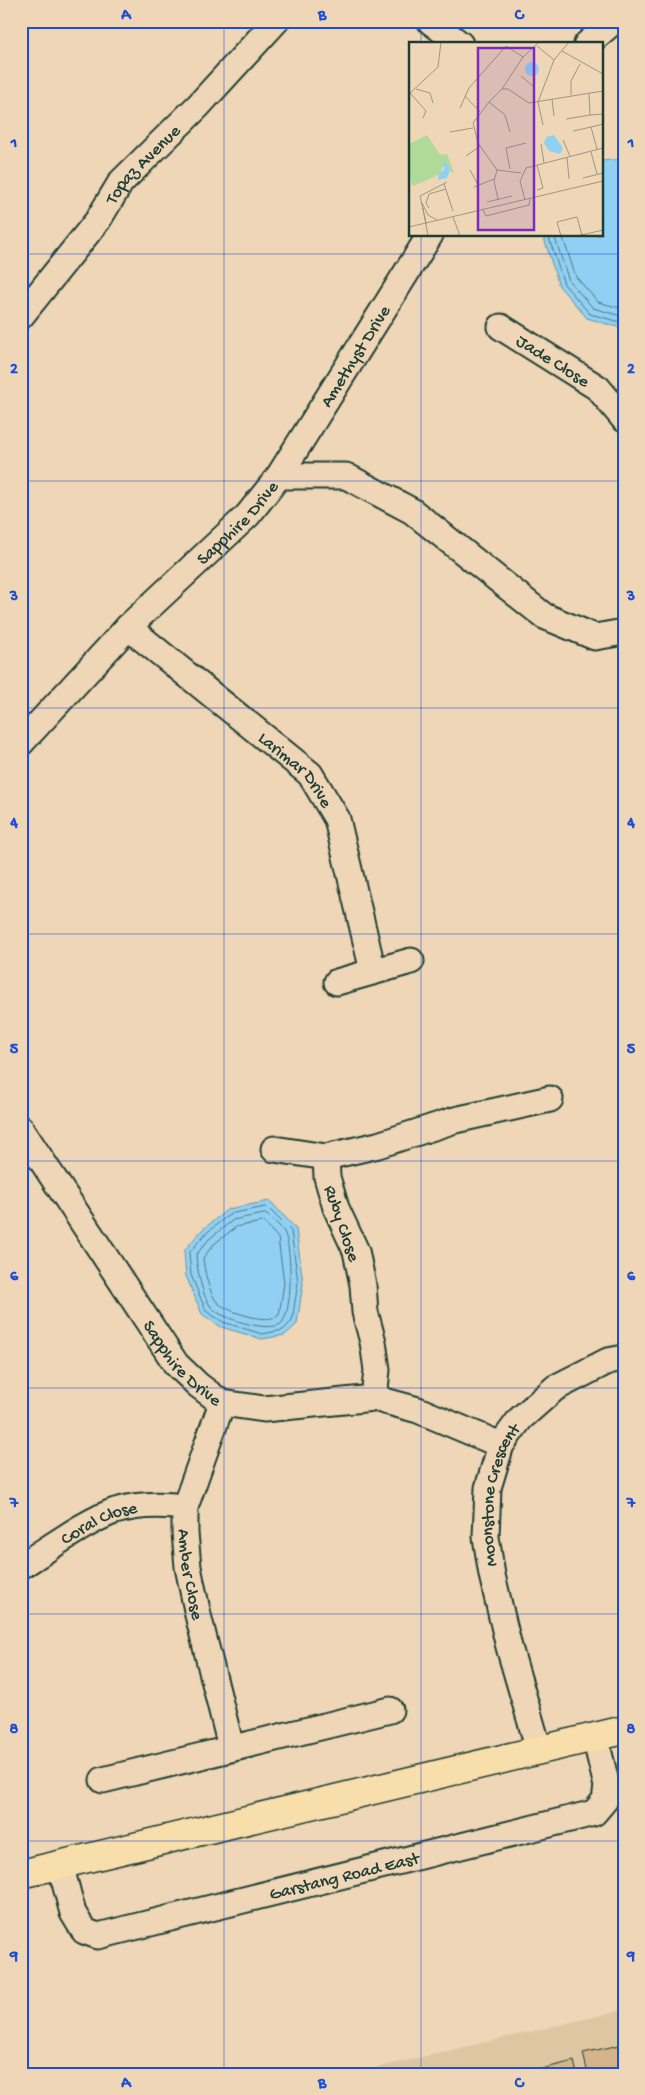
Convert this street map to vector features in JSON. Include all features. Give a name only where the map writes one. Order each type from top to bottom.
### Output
[{"type":"main road","points":[[21,1874],[624,1730]]},
{"type":"street","name":"Topaz Avenue","points":[[21,316],[98,220],[121,182],[198,106],[276,21]]},
{"type":"street","points":[[430,21],[457,42]]},
{"type":"street","points":[[589,42],[614,21]]},
{"type":"street","name":"Amethyst Drive","points":[[280,476],[429,236]]},
{"type":"street","name":"Jade Close","points":[[501,327],[598,388],[624,419]]},
{"type":"street","name":"Sapphire Drive","points":[[24,734],[128,627],[248,515],[280,476],[346,476],[412,510],[544,616],[595,637],[624,632]]},
{"type":"street","name":"Larimar Drive","points":[[128,627],[310,774],[337,819],[373,971]]},
{"type":"street","points":[[337,982],[411,961]]},
{"type":"street","points":[[274,1149],[326,1157],[378,1145],[455,1120],[550,1099]]},
{"type":"street","name":"Sapphire Drive","points":[[21,1129],[176,1364],[198,1385],[222,1403],[264,1409],[374,1398],[418,1410],[502,1445]]},
{"type":"street","name":"Ruby Close","points":[[326,1157],[327,1177],[336,1208],[356,1251],[363,1285],[365,1312],[373,1342],[377,1370],[374,1398]]},
{"type":"street","name":"Moonstone Crescent","points":[[539,1750],[509,1647],[492,1575],[486,1537],[488,1488],[502,1445],[520,1419],[555,1388],[608,1362],[624,1358]]},
{"type":"street","name":"Amber Close","points":[[222,1403],[185,1507],[188,1567],[232,1747]]},
{"type":"street","name":"Coral Close","points":[[21,1566],[93,1522],[115,1511],[147,1505],[166,1504],[185,1507]]},
{"type":"street","points":[[103,1780],[390,1710]]},
{"type":"street","name":"Garstang Road East","points":[[60,1864],[73,1913],[84,1931],[98,1936],[594,1813],[605,1800],[607,1786],[595,1737]]},
{"type":"shaded area","points":[[624,2010],[624,2074],[350,2074]]},
{"type":"water","points":[[624,159],[624,329],[587,318],[559,286],[543,236],[602,236],[602,161]]},
{"type":"water","points":[[270,1201],[296,1229],[303,1283],[297,1324],[285,1335],[262,1339],[221,1327],[202,1314],[186,1276],[184,1251],[201,1231],[228,1209]]},
{"type":"building","points":[[624,2044],[624,2074],[588,2074],[583,2053]]},
{"type":"building","points":[[574,2061],[577,2074],[521,2074]]}]
